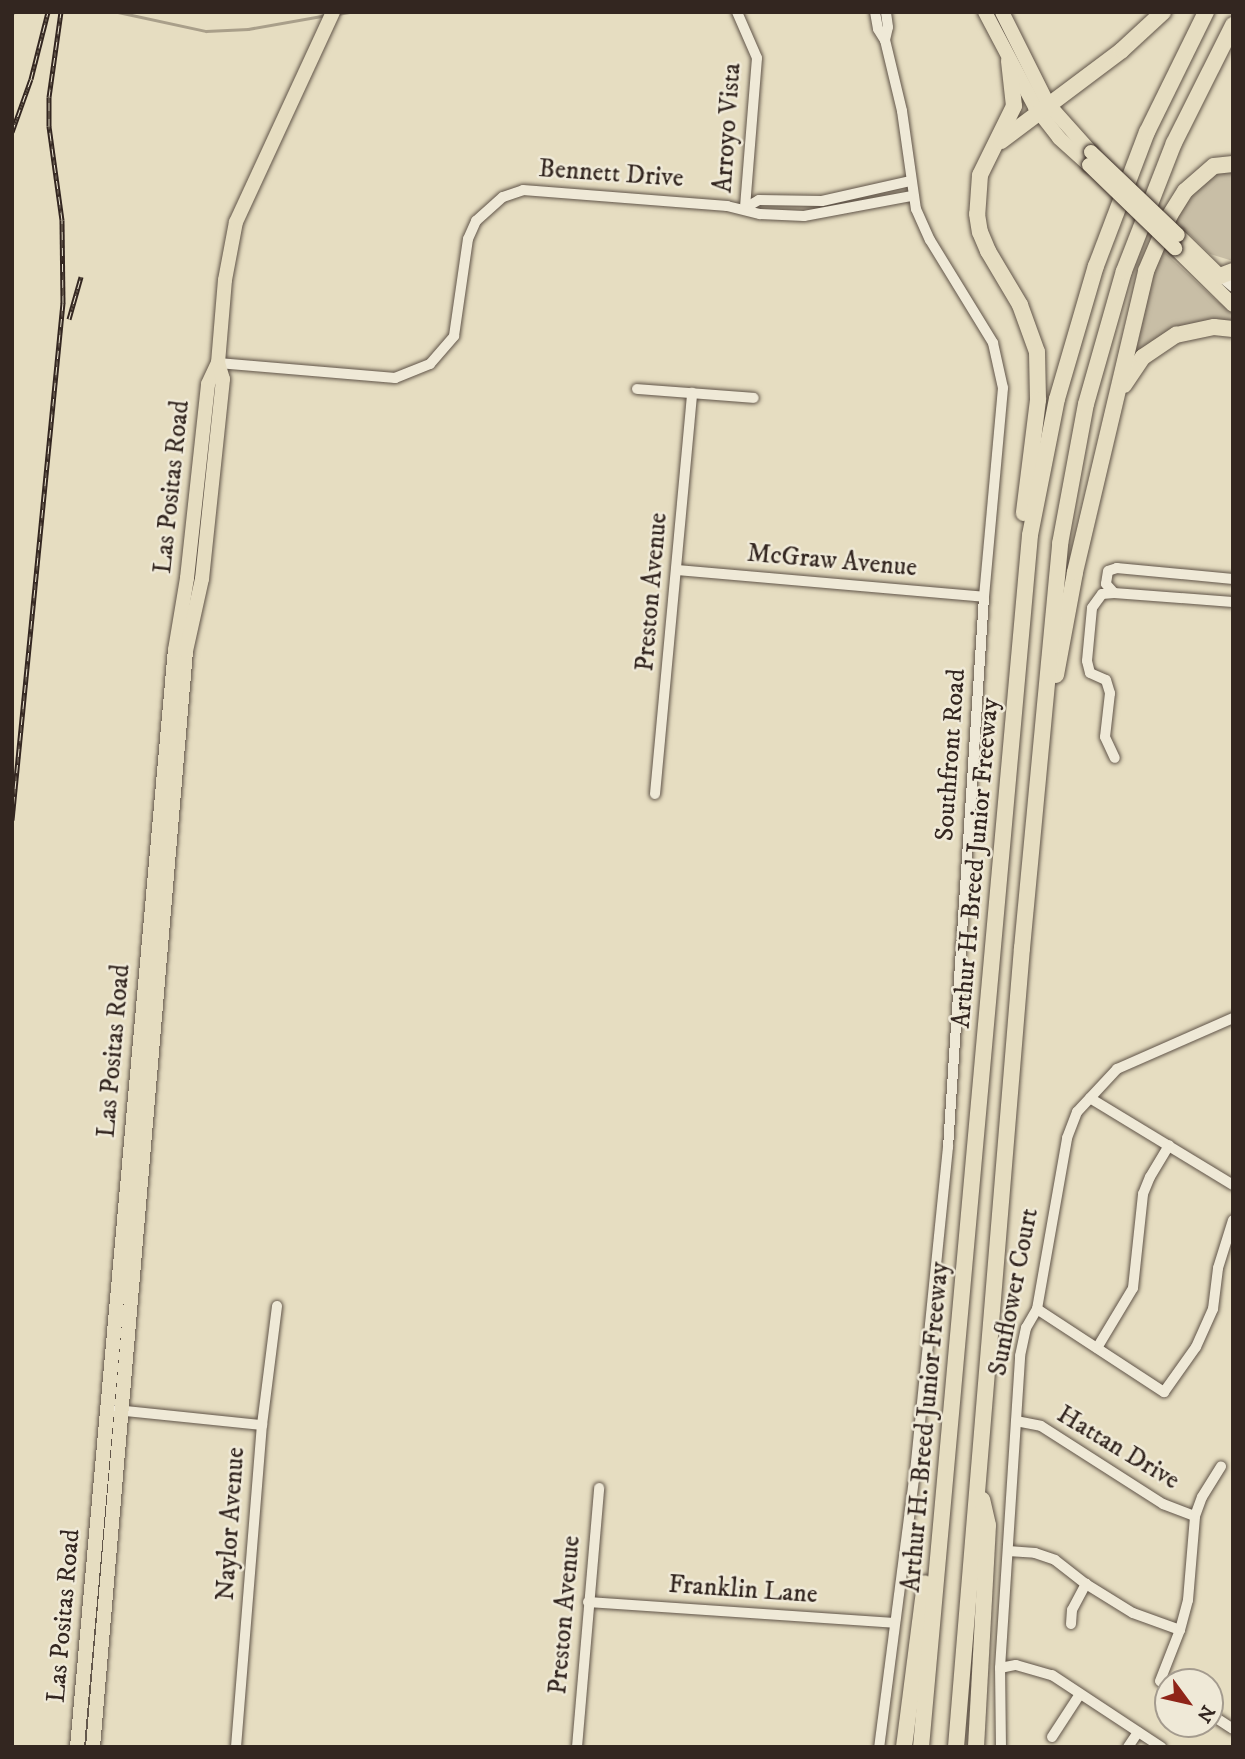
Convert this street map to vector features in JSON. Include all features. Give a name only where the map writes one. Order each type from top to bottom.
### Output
[{"type":"highway","points":[[996,145],[1122,50],[1163,12]]},
{"type":"highway","name":"Arthur H. Breed Junior Freeway","points":[[921,1747],[961,1325],[1027,560],[1057,399],[1096,265],[1147,132],[1206,12]]},
{"type":"highway","name":"Arthur H. Breed Junior Freeway","points":[[956,1747],[1022,948],[1060,544],[1086,404],[1108,322],[1149,204],[1174,143],[1233,25]]},
{"type":"highway","points":[[1009,61],[1014,106],[979,176],[977,191],[980,232],[1031,328],[1040,370],[1036,426],[1020,537],[1027,560]]},
{"type":"highway","points":[[1041,757],[1075,572],[1119,393],[1136,302],[1157,242],[1185,191],[1199,176],[1214,166],[1233,164]]},
{"type":"highway","points":[[1119,393],[1132,372],[1157,345],[1194,329],[1233,329]]},
{"type":"highway","points":[[976,1747],[988,1525],[979,1488]]},
{"type":"highway","points":[[904,1747],[926,1580],[938,1551]]},
{"type":"main road","name":"Las Positas Road","points":[[77,1747],[175,650],[187,578],[208,384],[218,363],[225,280],[236,222],[334,12]]},
{"type":"main road","points":[[985,12],[1009,61],[1043,108],[1090,159],[1176,242],[1233,304]]},
{"type":"main road","points":[[1002,12],[1043,108]]},
{"type":"main road","points":[[1176,242],[1228,278]]},
{"type":"main road","name":"Las Positas Road","points":[[93,1747],[186,651],[202,579],[223,379],[218,363]]},
{"type":"main road","points":[[98,1500],[106,1503],[104,1540],[110,1550]]},
{"type":"street","name":"Arroyo Vista","points":[[737,12],[757,58],[745,208]]},
{"type":"street","name":"Southfront Road","points":[[875,12],[878,29],[885,40],[902,111],[912,196],[930,240],[981,320],[1000,367],[1002,419],[984,597],[948,1147],[914,1479],[879,1747]]},
{"type":"street","name":"Southfront Road","points":[[885,40],[888,27],[886,12]]},
{"type":"street","name":"Bennett Drive","points":[[745,208],[759,200],[822,201],[910,181]]},
{"type":"street","name":"Bennett Drive","points":[[218,363],[395,377],[430,364],[454,337],[468,239],[476,221],[503,197],[523,190],[745,208],[760,214],[824,215],[912,196]]},
{"type":"street","points":[[637,389],[754,398]]},
{"type":"street","name":"Preston Avenue","points":[[655,794],[692,393]]},
{"type":"street","points":[[1114,593],[1106,584],[1108,571],[1118,568],[1233,579]]},
{"type":"street","name":"McGraw Avenue","points":[[677,570],[984,597]]},
{"type":"street","points":[[1115,758],[1105,737],[1108,686],[1106,680],[1090,673],[1087,661],[1092,608],[1102,594],[1233,602]]},
{"type":"street","name":"Sunflower Court","points":[[1001,1747],[1000,1668],[1020,1356],[1026,1328],[1037,1309],[1067,1138],[1077,1112],[1117,1069],[1233,1018]]},
{"type":"street","points":[[1090,1098],[1233,1185]]},
{"type":"street","points":[[1097,1348],[1133,1288],[1143,1194],[1169,1145]]},
{"type":"street","points":[[1037,1309],[1164,1392],[1196,1347],[1213,1309],[1218,1268],[1233,1220]]},
{"type":"street","name":"Naylor Avenue","points":[[236,1747],[262,1425],[277,1306]]},
{"type":"street","points":[[106,1409],[262,1425]]},
{"type":"street","name":"Hattan Drive","points":[[1016,1421],[1041,1426],[1163,1504],[1195,1516]]},
{"type":"street","points":[[1164,1668],[1175,1629],[1188,1600],[1195,1516],[1202,1497],[1221,1466]]},
{"type":"street","name":"Preston Avenue","points":[[577,1747],[599,1488]]},
{"type":"street","points":[[1008,1551],[1035,1553],[1055,1560],[1086,1584],[1133,1613],[1175,1629]]},
{"type":"street","points":[[1072,1625],[1072,1610],[1086,1584]]},
{"type":"street","name":"Franklin Lane","points":[[588,1602],[894,1623]]},
{"type":"street","points":[[1000,1668],[1016,1665],[1052,1675],[1161,1747]]},
{"type":"street","points":[[1052,1737],[1080,1694]]},
{"type":"street","points":[[1128,1747],[1138,1732]]},
{"type":"shaded area","points":[[1233,168],[1233,261],[1210,254],[1173,218],[1182,203],[1212,172]]},
{"type":"shaded area","points":[[1159,247],[1217,301],[1233,311],[1233,322],[1216,319],[1177,328],[1123,383]]},
{"type":"waterway","points":[[118,12],[206,31],[248,29],[327,15]]},
{"type":"waterway","points":[[337,14],[349,12]]},
{"type":"railway","points":[[12,132],[31,79],[48,12]]},
{"type":"railway","points":[[12,820],[63,303],[62,220],[49,126],[49,97],[61,12]]},
{"type":"railway","points":[[69,319],[81,277]]}]
